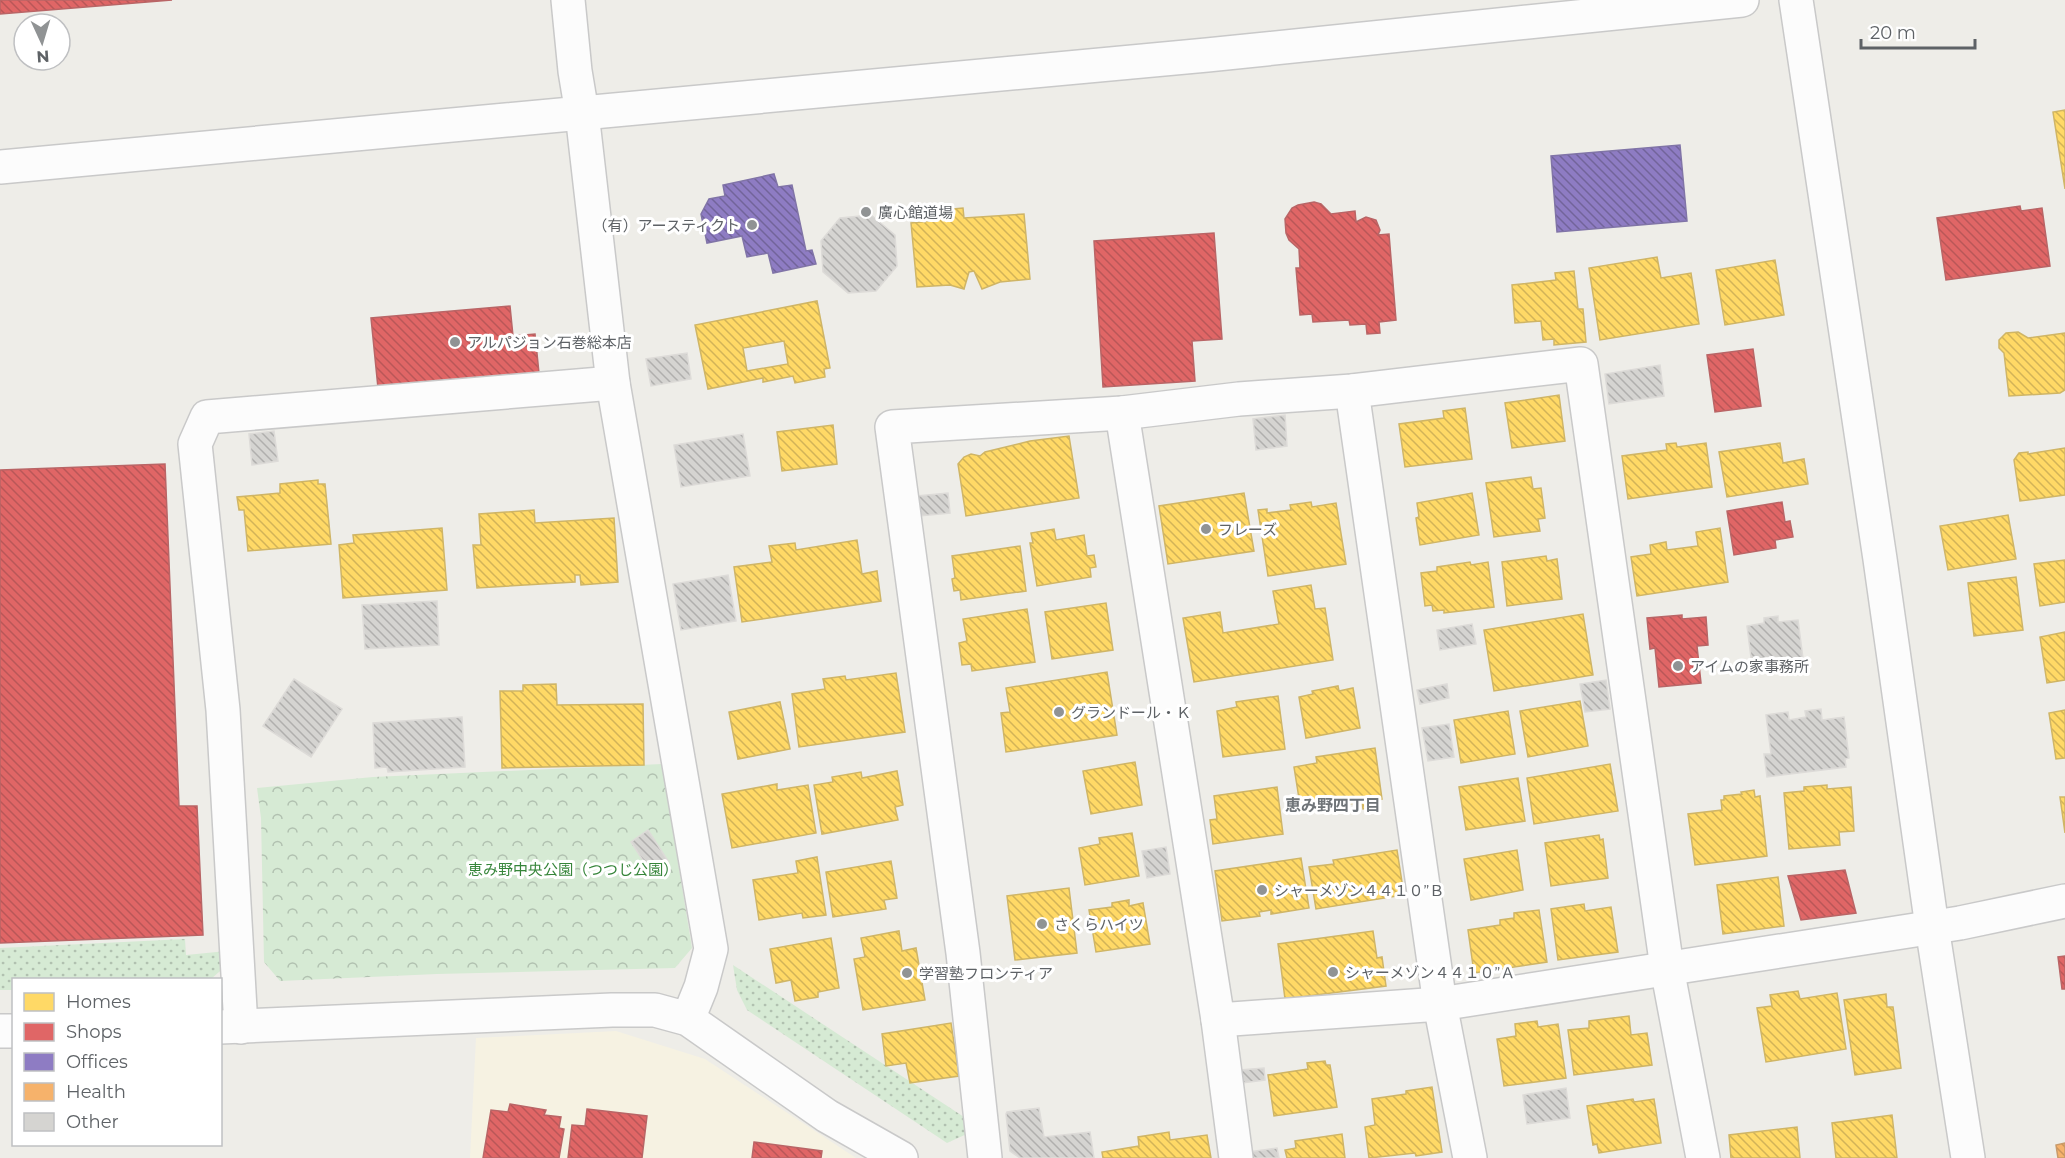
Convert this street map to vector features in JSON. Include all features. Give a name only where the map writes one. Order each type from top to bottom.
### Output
[{"type":"street","points":[[568,0],[613,383],[711,949],[701,987],[688,1019]]},
{"type":"street","points":[[0,167],[1207,56],[1742,0]]},
{"type":"street","points":[[1796,0],[1968,1158]]},
{"type":"street","points":[[985,1158],[963,954],[892,427],[1122,413],[1239,399],[1352,391],[1581,364],[1667,968],[1703,1158]]},
{"type":"street","points":[[613,383],[207,417],[195,444],[223,710],[231,1027],[655,1010],[688,1019],[827,1116],[901,1158]]},
{"type":"street","points":[[1352,391],[1440,1004],[1470,1158]]},
{"type":"street","points":[[1122,413],[1218,1020],[1236,1158]]},
{"type":"street","points":[[1218,1020],[1440,1004],[1960,923],[2065,901]]},
{"type":"shaded area","points":[[616,1031],[705,1059],[856,1158],[470,1158],[476,1038]]},
{"type":"green space","name":"恵み野中央公園（つつじ公園）","points":[[662,764],[692,948],[675,968],[437,974],[280,981],[264,962],[261,818],[257,788],[373,777]]},
{"type":"green space","points":[[185,939],[186,955],[227,951],[227,965],[212,978],[12,978],[12,990],[0,990],[0,948]]},
{"type":"green space","points":[[733,965],[967,1119],[969,1133],[947,1143],[747,1010],[737,990]]},
{"type":"building: Homes","points":[[2065,110],[2065,189],[2053,112]]},
{"type":"building: Homes","points":[[963,208],[964,218],[1024,214],[1030,279],[1000,282],[982,289],[974,271],[969,272],[964,289],[950,285],[917,287],[911,223],[931,221],[930,211]]},
{"type":"building: Homes","points":[[1657,257],[1661,278],[1691,273],[1699,324],[1600,340],[1589,268]]},
{"type":"building: Homes","points":[[1775,260],[1784,315],[1725,325],[1716,270]]},
{"type":"building: Homes","points":[[1574,271],[1578,309],[1583,309],[1586,342],[1554,345],[1554,339],[1543,340],[1541,321],[1515,323],[1512,285],[1556,280],[1555,273]]},
{"type":"building: Homes","points":[[817,301],[830,368],[824,369],[825,377],[795,383],[793,376],[763,382],[763,378],[708,389],[695,325]],"holes":[[[784,341],[788,364],[747,371],[743,348]]]},
{"type":"building: Homes","points":[[2018,332],[2028,338],[2065,333],[2065,390],[2060,393],[2009,396],[2004,353],[1999,348],[1999,340],[2006,333]]},
{"type":"building: Homes","points":[[1559,395],[1565,441],[1512,448],[1505,403]]},
{"type":"building: Homes","points":[[1465,408],[1472,459],[1405,467],[1399,424],[1444,418],[1443,411]]},
{"type":"building: Homes","points":[[833,425],[837,464],[782,471],[777,432]]},
{"type":"building: Homes","points":[[1069,436],[1079,498],[966,516],[958,464],[964,457],[971,454],[980,456],[985,452],[1030,441]]},
{"type":"building: Homes","points":[[1676,443],[1677,447],[1706,443],[1712,487],[1628,499],[1622,456],[1667,450],[1666,444]]},
{"type":"building: Homes","points":[[1780,443],[1783,463],[1804,459],[1808,484],[1727,497],[1719,452]]},
{"type":"building: Homes","points":[[2065,448],[2065,495],[2020,501],[2014,460],[2019,453],[2028,452],[2028,454]]},
{"type":"building: Homes","points":[[1531,477],[1533,489],[1541,488],[1545,518],[1538,519],[1540,531],[1494,537],[1486,483]]},
{"type":"building: Homes","points":[[318,480],[318,484],[325,484],[331,544],[248,551],[244,510],[239,510],[237,497],[280,493],[280,484]]},
{"type":"building: Homes","name":"フレーズ","points":[[1244,493],[1254,551],[1168,564],[1159,506]]},
{"type":"building: Homes","points":[[1472,493],[1479,535],[1420,545],[1416,518],[1419,517],[1417,503]]},
{"type":"building: Homes","points":[[1311,502],[1312,507],[1336,503],[1346,564],[1268,576],[1258,510],[1267,509],[1267,513],[1291,510],[1290,505]]},
{"type":"building: Homes","points":[[534,510],[535,523],[614,518],[618,582],[581,585],[580,575],[575,575],[575,582],[477,588],[473,545],[481,545],[479,514]]},
{"type":"building: Homes","points":[[2008,515],[2016,559],[1948,570],[1940,526]]},
{"type":"building: Homes","points":[[442,528],[447,590],[343,598],[339,545],[354,543],[353,535]]},
{"type":"building: Homes","points":[[1720,528],[1728,582],[1637,596],[1631,557],[1651,554],[1650,545],[1666,542],[1667,550],[1698,546],[1696,532]]},
{"type":"building: Homes","points":[[1054,529],[1056,540],[1084,535],[1087,556],[1094,555],[1096,567],[1090,568],[1091,577],[1037,586],[1030,543],[1033,543],[1031,533]]},
{"type":"building: Homes","points":[[857,540],[862,574],[877,571],[881,601],[742,622],[734,567],[772,562],[769,546],[795,543],[796,550]]},
{"type":"building: Homes","points":[[1020,546],[1026,591],[961,600],[960,590],[954,591],[952,556]]},
{"type":"building: Homes","points":[[1546,556],[1547,561],[1557,559],[1562,599],[1507,606],[1502,562]]},
{"type":"building: Homes","points":[[2065,560],[2065,602],[2040,606],[2034,564]]},
{"type":"building: Homes","points":[[1470,562],[1471,565],[1488,562],[1494,607],[1444,613],[1444,610],[1433,611],[1432,605],[1425,606],[1421,573],[1437,571],[1437,567]]},
{"type":"building: Homes","points":[[2016,577],[2023,630],[1974,636],[1968,583]]},
{"type":"building: Homes","points":[[1311,585],[1315,609],[1325,608],[1333,660],[1194,682],[1183,618],[1220,612],[1223,633],[1279,624],[1273,591]]},
{"type":"building: Homes","points":[[1106,603],[1113,650],[1052,659],[1045,612]]},
{"type":"building: Homes","points":[[1027,609],[1035,662],[972,671],[971,664],[962,665],[959,643],[967,641],[963,619]]},
{"type":"building: Homes","points":[[1583,614],[1593,675],[1494,691],[1484,630]]},
{"type":"building: Homes","points":[[2065,632],[2065,680],[2047,683],[2040,637]]},
{"type":"building: Homes","name":"グランドール・Ｋ","points":[[1107,672],[1117,735],[1006,752],[1001,713],[1010,712],[1006,688]]},
{"type":"building: Homes","points":[[896,673],[905,732],[799,747],[792,694],[825,689],[823,679],[845,676],[846,680]]},
{"type":"building: Homes","points":[[556,684],[557,705],[643,704],[644,765],[502,768],[500,691],[523,691],[523,685]]},
{"type":"building: Homes","points":[[1338,686],[1339,691],[1353,688],[1360,728],[1306,738],[1299,697],[1313,694],[1312,691]]},
{"type":"building: Homes","points":[[1278,696],[1285,749],[1223,757],[1217,711],[1237,707],[1236,702]]},
{"type":"building: Homes","points":[[1580,701],[1588,746],[1528,757],[1520,711]]},
{"type":"building: Homes","points":[[780,702],[790,749],[738,759],[729,712]]},
{"type":"building: Homes","points":[[2065,710],[2065,758],[2056,759],[2049,713]]},
{"type":"building: Homes","points":[[1508,711],[1515,754],[1461,763],[1454,720]]},
{"type":"building: Homes","points":[[1375,748],[1382,799],[1374,800],[1376,807],[1363,809],[1362,802],[1301,811],[1294,767],[1317,763],[1316,757]]},
{"type":"building: Homes","points":[[1135,762],[1142,805],[1091,814],[1083,771]]},
{"type":"building: Homes","points":[[1610,764],[1618,811],[1534,824],[1527,778]]},
{"type":"building: Homes","points":[[897,771],[903,805],[895,807],[898,820],[822,834],[814,785],[833,782],[832,777],[861,772],[862,778]]},
{"type":"building: Homes","points":[[1518,778],[1525,821],[1466,830],[1459,787]]},
{"type":"building: Homes","points":[[777,784],[777,790],[808,785],[816,833],[732,848],[722,794]]},
{"type":"building: Homes","points":[[1827,785],[1827,789],[1851,787],[1854,831],[1839,832],[1840,845],[1789,849],[1784,793],[1804,791],[1804,787]]},
{"type":"building: Homes","points":[[1277,787],[1283,834],[1213,844],[1210,820],[1217,819],[1214,796]]},
{"type":"building: Homes","points":[[1754,790],[1755,797],[1760,796],[1767,856],[1695,865],[1688,814],[1722,810],[1721,800],[1724,800],[1724,796]]},
{"type":"building: Homes","points":[[2060,797],[2065,797],[2065,833]]},
{"type":"building: Homes","points":[[1132,833],[1139,876],[1085,885],[1079,848],[1100,844],[1099,838]]},
{"type":"building: Homes","points":[[1599,835],[1600,840],[1603,839],[1608,878],[1551,886],[1545,843]]},
{"type":"building: Homes","points":[[1397,850],[1404,895],[1316,909],[1309,867],[1334,864],[1333,860]]},
{"type":"building: Homes","points":[[1517,850],[1523,890],[1471,900],[1464,859]]},
{"type":"building: Homes","points":[[817,857],[826,915],[803,918],[802,913],[759,920],[753,880],[798,873],[796,861]]},
{"type":"building: Homes","name":"シャーメゾン４４１０”Ｂ","points":[[1301,858],[1309,908],[1271,914],[1271,910],[1259,912],[1260,916],[1222,921],[1215,871]]},
{"type":"building: Homes","points":[[891,861],[897,898],[884,900],[886,909],[833,917],[826,872]]},
{"type":"building: Homes","points":[[1778,877],[1784,926],[1723,934],[1717,885]]},
{"type":"building: Homes","name":"さくらハイツ","points":[[1069,888],[1077,953],[1015,960],[1007,896]]},
{"type":"building: Homes","points":[[1129,900],[1129,906],[1143,903],[1150,944],[1096,952],[1089,910],[1112,907],[1112,903]]},
{"type":"building: Homes","points":[[1584,904],[1585,911],[1611,907],[1618,952],[1558,960],[1551,909]]},
{"type":"building: Homes","points":[[1539,910],[1547,962],[1474,973],[1468,930],[1500,925],[1500,920],[1514,918],[1514,913]]},
{"type":"building: Homes","points":[[899,931],[902,951],[916,948],[925,1000],[863,1010],[854,959],[865,957],[861,938]]},
{"type":"building: Homes","name":"シャーメゾン４４１０”Ａ","points":[[1373,931],[1377,958],[1382,957],[1386,986],[1285,999],[1278,944]]},
{"type":"building: Homes","points":[[831,938],[839,988],[818,992],[818,997],[795,1001],[791,980],[776,983],[770,949]]},
{"type":"building: Homes","points":[[1798,991],[1800,999],[1837,993],[1846,1049],[1766,1062],[1757,1008],[1772,1006],[1770,995]]},
{"type":"building: Homes","points":[[1886,994],[1887,1007],[1893,1007],[1901,1068],[1855,1075],[1844,1000]]},
{"type":"building: Homes","points":[[1629,1016],[1631,1035],[1647,1033],[1652,1065],[1574,1075],[1568,1030],[1589,1028],[1589,1021]]},
{"type":"building: Homes","points":[[1537,1021],[1538,1027],[1558,1024],[1566,1078],[1504,1086],[1497,1039],[1516,1036],[1515,1024]]},
{"type":"building: Homes","points":[[951,1023],[959,1076],[910,1083],[906,1063],[886,1066],[882,1034]]},
{"type":"building: Homes","points":[[1325,1061],[1326,1065],[1330,1065],[1337,1107],[1274,1116],[1268,1075],[1308,1069],[1307,1063]]},
{"type":"building: Homes","points":[[1432,1087],[1442,1152],[1416,1156],[1415,1153],[1369,1158],[1365,1127],[1375,1125],[1372,1099]]},
{"type":"building: Homes","points":[[1633,1099],[1634,1102],[1654,1099],[1661,1143],[1599,1153],[1597,1144],[1593,1145],[1587,1106]]},
{"type":"building: Homes","points":[[1892,1115],[1897,1158],[1836,1158],[1832,1123]]},
{"type":"building: Homes","points":[[1797,1127],[1800,1158],[1731,1158],[1729,1135]]},
{"type":"building: Homes","points":[[1169,1132],[1170,1140],[1207,1135],[1211,1158],[1103,1158],[1102,1152],[1139,1146],[1138,1137]]},
{"type":"building: Homes","points":[[1342,1134],[1345,1158],[1287,1158],[1285,1150],[1296,1148],[1295,1141]]},
{"type":"building: Shops","points":[[0,0],[172,0],[12,12],[0,14]]},
{"type":"building: Shops","points":[[1314,202],[1321,204],[1331,214],[1355,211],[1356,222],[1366,217],[1376,220],[1380,230],[1378,235],[1389,234],[1396,320],[1379,322],[1380,333],[1367,334],[1366,324],[1350,325],[1349,320],[1313,322],[1312,314],[1300,315],[1296,268],[1300,268],[1299,249],[1289,240],[1285,219],[1292,208]]},
{"type":"building: Shops","points":[[2020,206],[2021,211],[2042,208],[2050,266],[1946,280],[1937,218]]},
{"type":"building: Shops","points":[[1214,233],[1222,339],[1192,341],[1195,381],[1103,387],[1094,241]]},
{"type":"building: Shops","name":"アルパジョン石巻総本店","points":[[510,306],[513,336],[535,334],[539,373],[378,388],[371,318]]},
{"type":"building: Shops","points":[[1753,349],[1761,406],[1715,412],[1707,355]]},
{"type":"building: Shops","points":[[165,464],[179,806],[197,806],[203,935],[0,943],[0,470]]},
{"type":"building: Shops","points":[[1782,502],[1785,522],[1790,521],[1793,537],[1775,540],[1776,548],[1734,555],[1727,511]]},
{"type":"building: Shops","name":"アイムの家事務所","points":[[1682,615],[1682,619],[1706,617],[1708,645],[1697,646],[1701,683],[1659,687],[1655,648],[1650,649],[1647,618]]},
{"type":"building: Shops","points":[[1845,870],[1856,913],[1801,920],[1788,876]]},
{"type":"building: Shops","points":[[2065,956],[2065,989],[2062,989],[2058,957]]},
{"type":"building: Shops","points":[[510,1104],[546,1110],[544,1115],[561,1117],[559,1128],[564,1129],[559,1158],[483,1158],[491,1110],[508,1112]]},
{"type":"building: Shops","points":[[587,1109],[647,1116],[642,1158],[568,1158],[572,1125],[585,1126]]},
{"type":"building: Shops","points":[[754,1142],[822,1151],[821,1158],[752,1158]]},
{"type":"building: Offices","points":[[1680,145],[1687,221],[1557,232],[1551,156]]},
{"type":"building: Offices","name":"（有）アースティクト","points":[[774,174],[778,187],[792,185],[806,251],[812,250],[816,264],[773,273],[768,253],[747,257],[742,236],[707,243],[701,214],[709,199],[725,196],[723,185]]},
{"type":"building: Health","points":[[2065,1143],[2065,1158],[2058,1158],[2056,1145]]},
{"type":"building: Other","name":"廣心館道場","points":[[871,215],[895,235],[897,266],[876,291],[848,293],[823,272],[821,241],[840,218]]},
{"type":"building: Other","points":[[687,353],[691,379],[651,386],[646,359]]},
{"type":"building: Other","points":[[1660,365],[1664,396],[1609,404],[1605,374]]},
{"type":"building: Other","points":[[1285,415],[1287,446],[1256,450],[1253,419]]},
{"type":"building: Other","points":[[274,431],[278,461],[252,465],[249,434]]},
{"type":"building: Other","points":[[743,434],[750,476],[681,487],[674,445]]},
{"type":"building: Other","points":[[948,493],[950,513],[919,516],[917,496]]},
{"type":"building: Other","points":[[728,575],[736,621],[681,630],[673,584]]},
{"type":"building: Other","points":[[437,601],[439,645],[365,649],[362,605]]},
{"type":"building: Other","points":[[1778,616],[1778,622],[1798,620],[1804,666],[1753,673],[1747,626],[1764,623],[1764,618]]},
{"type":"building: Other","points":[[1472,624],[1476,644],[1440,650],[1437,630]]},
{"type":"building: Other","points":[[294,679],[342,709],[311,757],[263,726]]},
{"type":"building: Other","points":[[1606,680],[1610,709],[1585,712],[1580,684]]},
{"type":"building: Other","points":[[1447,684],[1449,698],[1420,704],[1417,690]]},
{"type":"building: Other","points":[[1821,709],[1822,720],[1844,717],[1849,758],[1845,759],[1846,767],[1767,777],[1764,754],[1771,754],[1766,715],[1788,712],[1789,720],[1806,717],[1805,711]]},
{"type":"building: Other","points":[[462,717],[465,767],[388,772],[387,767],[375,768],[373,723]]},
{"type":"building: Other","points":[[1449,724],[1454,757],[1428,761],[1422,728]]},
{"type":"building: Other","points":[[648,830],[668,861],[651,873],[631,842]]},
{"type":"building: Other","points":[[1166,847],[1170,874],[1147,878],[1142,851]]},
{"type":"building: Other","points":[[1264,1068],[1265,1080],[1242,1083],[1240,1070]]},
{"type":"building: Other","points":[[1566,1088],[1570,1118],[1527,1124],[1523,1095]]},
{"type":"building: Other","points":[[1039,1108],[1044,1137],[1090,1132],[1094,1158],[1020,1158],[1010,1151],[1007,1112]]},
{"type":"building: Other","points":[[1277,1148],[1279,1158],[1250,1158],[1249,1152]]},
{"type":"place","name":"廣心館道場","points":[[866,212]]},
{"type":"place","name":"（有）アースティクト","points":[[752,225]]},
{"type":"place","name":"アルパジョン石巻総本店","points":[[455,342]]},
{"type":"place","name":"フレーズ","points":[[1206,529]]},
{"type":"place","name":"アイムの家事務所","points":[[1678,666]]},
{"type":"place","name":"グランドール・Ｋ","points":[[1059,712]]},
{"type":"place","name":"シャーメゾン４４１０”Ｂ","points":[[1262,890]]},
{"type":"place","name":"さくらハイツ","points":[[1042,924]]},
{"type":"place","name":"シャーメゾン４４１０”Ａ","points":[[1333,972]]},
{"type":"place","name":"学習塾フロンティア","points":[[907,973]]},
{"type":"district","name":"恵み野四丁目","points":[[1333,805]]}]
